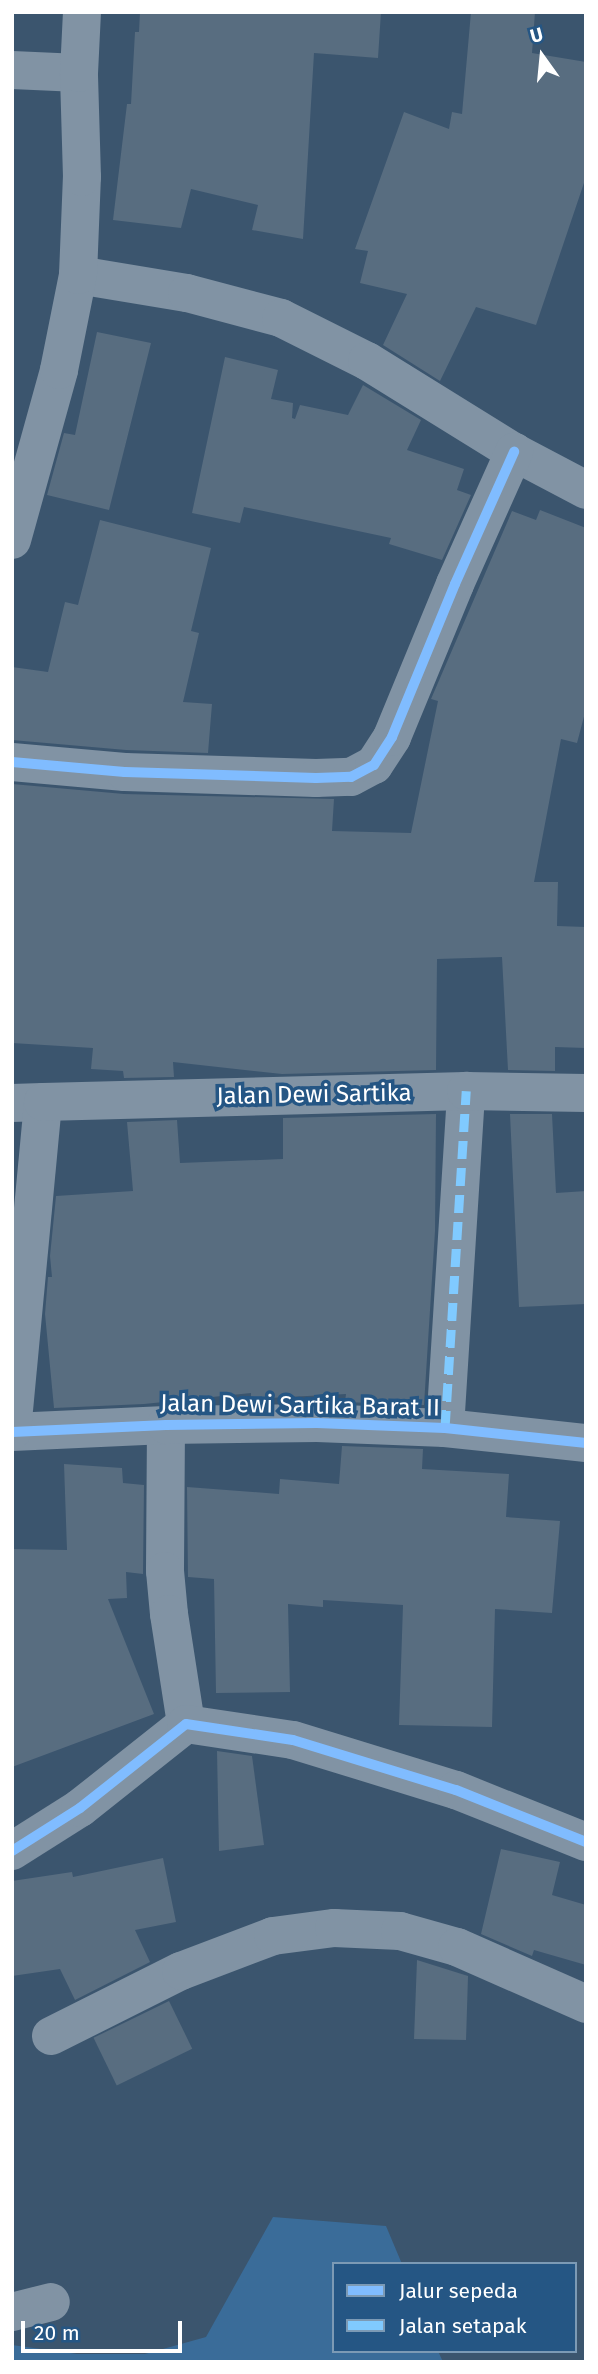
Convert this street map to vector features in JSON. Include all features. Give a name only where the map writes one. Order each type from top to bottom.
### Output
[{"type":"street","points":[[12,540],[59,370],[78,275],[82,177],[79,73],[82,12]]},
{"type":"street","points":[[12,70],[79,73]]},
{"type":"street","points":[[78,275],[187,293],[281,318],[367,361],[514,452],[586,490]]},
{"type":"street","points":[[12,762],[125,772],[316,778],[351,777],[374,765],[392,737],[455,584],[514,452]]},
{"type":"street","points":[[445,1428],[466,1091]]},
{"type":"street","name":"Jalan Dewi Sartika","points":[[12,1432],[28,1102],[466,1091],[586,1093]]},
{"type":"street","name":"Jalan Dewi Sartika Barat II","points":[[12,1432],[166,1424],[317,1423],[445,1428],[586,1443]]},
{"type":"street","name":"Jalan Dewi Sartika Barat II","points":[[166,1424],[165,1571],[186,1724]]},
{"type":"street","points":[[12,1851],[80,1808],[186,1724],[293,1740],[456,1790],[586,1842]]},
{"type":"street","points":[[51,2036],[181,1971],[273,1937],[334,1927],[400,1931],[457,1947],[586,2004]]},
{"type":"street","points":[[12,2312],[51,2302]]},
{"type":"shaded area","points":[[273,2217],[386,2226],[401,2262],[332,2262],[332,2353],[439,2353],[443,2362],[12,2362],[12,2345],[77,2354],[145,2354],[206,2337]]},
{"type":"building","points":[[140,12],[381,12],[378,58],[314,53],[303,239],[252,230],[258,205],[191,189],[181,228],[113,220],[127,104],[131,104],[135,32],[139,32]]},
{"type":"building","points":[[471,12],[535,12],[532,53],[586,62],[586,177],[536,325],[476,307],[440,381],[383,345],[407,294],[360,283],[368,251],[355,249],[404,112],[449,129],[452,112],[462,114]]},
{"type":"building","points":[[97,332],[151,343],[109,510],[47,495],[64,433],[75,435]]},
{"type":"building","points":[[225,357],[278,370],[271,399],[293,403],[292,418],[295,419],[300,405],[348,415],[363,385],[421,420],[407,450],[464,469],[457,490],[471,495],[442,560],[389,544],[391,538],[244,507],[240,523],[192,513]]},
{"type":"building","points":[[540,510],[586,528],[586,709],[577,743],[561,739],[534,882],[558,882],[557,926],[586,927],[586,1048],[555,1047],[555,1071],[508,1070],[502,957],[437,959],[436,1070],[282,1074],[173,1062],[174,1077],[124,1078],[123,1071],[91,1069],[93,1048],[12,1043],[12,784],[124,794],[334,799],[332,831],[411,833],[438,701],[431,699],[512,511],[536,520]]},
{"type":"building","points":[[100,520],[211,548],[191,631],[199,633],[183,702],[212,704],[208,753],[126,750],[12,740],[12,667],[48,672],[65,602],[78,605]]},
{"type":"building","points":[[436,1114],[435,1231],[424,1405],[345,1402],[346,1394],[251,1399],[251,1393],[144,1404],[54,1408],[45,1314],[48,1277],[52,1277],[50,1256],[56,1196],[133,1191],[127,1122],[177,1120],[180,1163],[283,1159],[283,1118]]},
{"type":"building","points":[[510,1114],[552,1114],[556,1193],[586,1191],[586,1304],[519,1307]]},
{"type":"building","points":[[342,1446],[423,1449],[422,1469],[509,1474],[506,1517],[560,1521],[552,1613],[495,1609],[492,1727],[399,1725],[403,1605],[323,1600],[323,1607],[288,1604],[290,1692],[216,1693],[214,1579],[188,1577],[187,1487],[279,1494],[280,1479],[339,1484]]},
{"type":"building","points":[[64,1464],[122,1468],[123,1483],[144,1485],[143,1574],[126,1572],[127,1598],[108,1599],[154,1714],[12,1767],[12,1549],[67,1550]]},
{"type":"building","points":[[217,1751],[252,1756],[264,1845],[219,1851]]},
{"type":"building","points":[[501,1849],[560,1862],[552,1895],[586,1905],[586,1965],[534,1950],[532,1956],[481,1934]]},
{"type":"building","points":[[163,1858],[176,1922],[135,1930],[150,1962],[75,2000],[60,1969],[12,1976],[12,1881],[72,1872],[73,1877]]},
{"type":"building","points":[[417,1960],[468,1976],[466,2040],[414,2039]]},
{"type":"building","points":[[169,2001],[192,2049],[117,2085],[94,2038]]},
{"type":"marked path","points":[[445,1428],[466,1091]]},
{"type":"cycle path","points":[[12,762],[125,772],[316,778],[351,777],[374,765],[392,737],[455,584],[514,452]]},
{"type":"cycle path","points":[[12,1432],[166,1425],[317,1423],[445,1428],[586,1443]]},
{"type":"cycle path","points":[[12,1851],[80,1808],[186,1724],[293,1740],[456,1790],[586,1842]]}]
